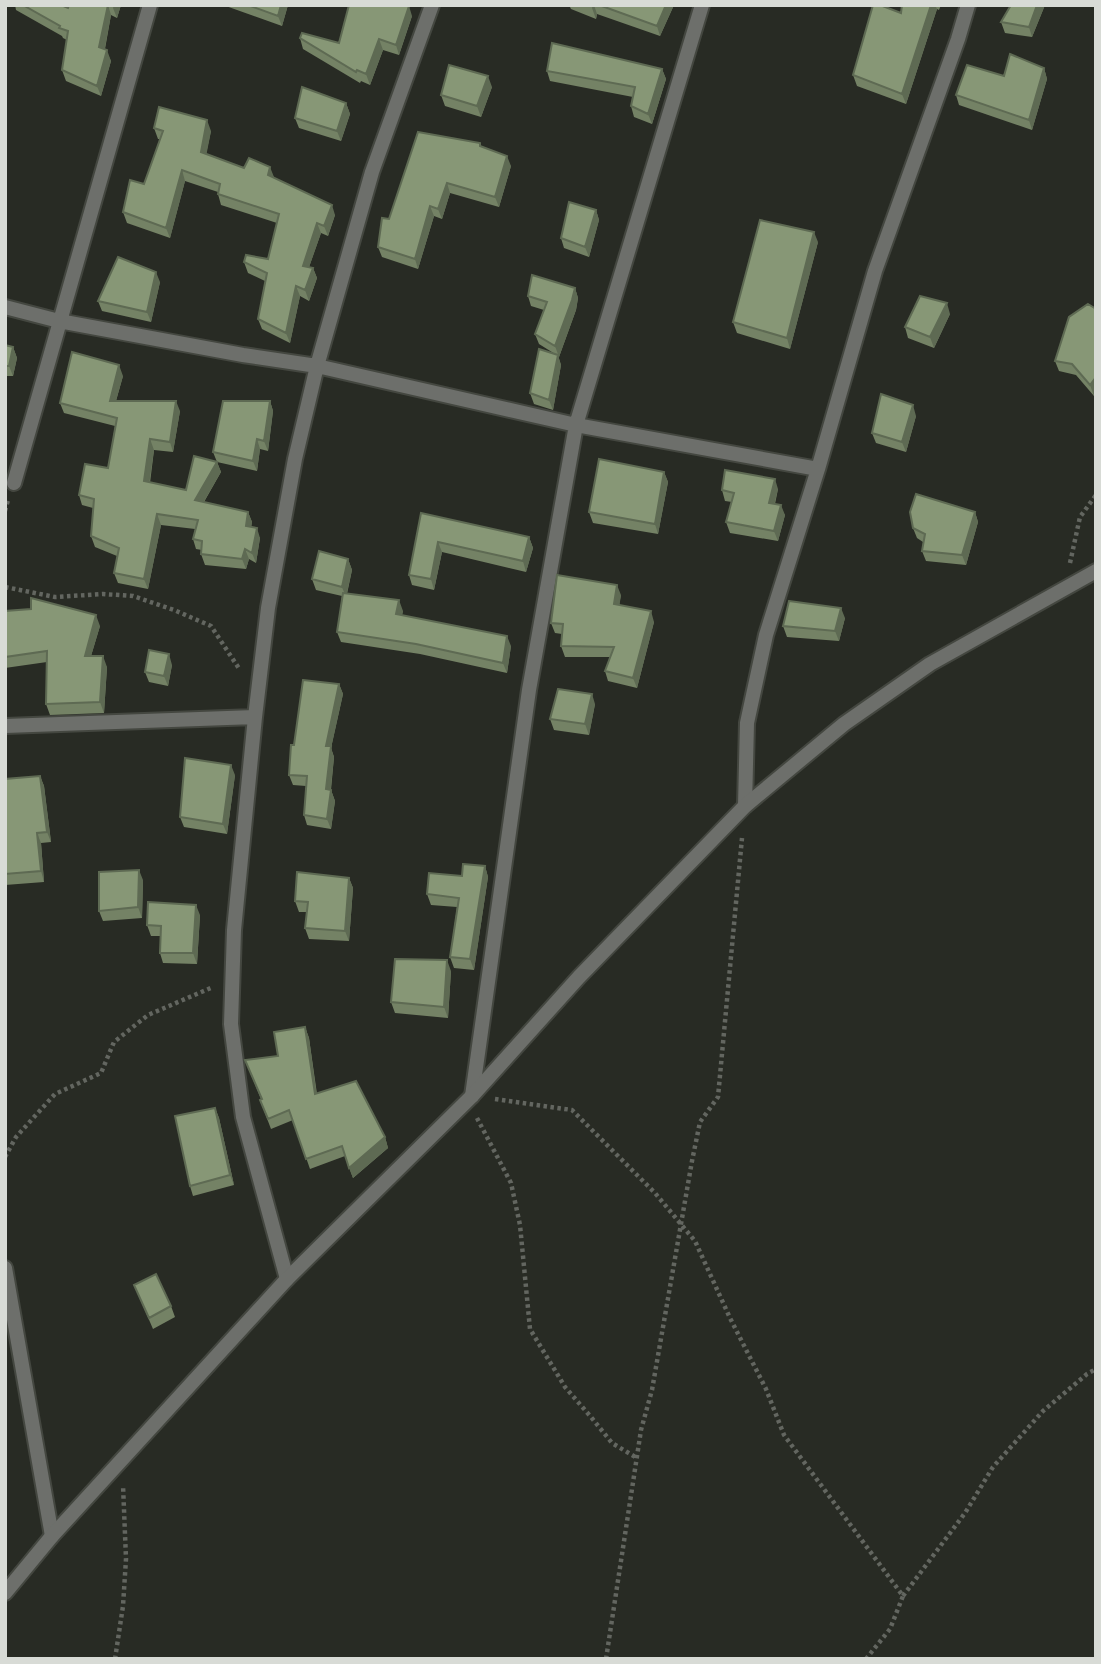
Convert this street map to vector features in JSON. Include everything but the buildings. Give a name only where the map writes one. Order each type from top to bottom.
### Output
[{"type":"street","points":[[14,483],[150,5]]},
{"type":"street","points":[[287,1279],[243,1118],[231,1024],[234,930],[255,717],[268,608],[295,459],[317,366],[372,172],[432,5]]},
{"type":"street","points":[[472,1096],[529,690],[576,425],[702,5]]},
{"type":"street","points":[[745,806],[747,723],[766,635],[818,469],[875,271],[968,5]]},
{"type":"street","points":[[5,307],[60,321],[317,366],[576,425],[818,469]]},
{"type":"street","points":[[5,1593],[52,1536],[287,1279],[472,1096],[579,977],[745,806],[844,724],[919,672],[1096,571]]},
{"type":"street","points":[[5,726],[255,717]]},
{"type":"street","points":[[5,1268],[52,1536]]},
{"type":"path","points":[[1065,588],[1080,517],[1096,495]]},
{"type":"path","points":[[5,587],[55,597],[103,594],[133,596],[174,610],[211,626],[241,672]]},
{"type":"path","points":[[606,1659],[641,1430],[652,1390],[700,1122],[718,1097],[745,806]]},
{"type":"path","points":[[5,1157],[16,1137],[55,1094],[101,1073],[114,1042],[148,1015],[207,988],[233,982]]},
{"type":"path","points":[[472,1096],[572,1111],[655,1193],[695,1241],[766,1389],[783,1435],[903,1596]]},
{"type":"path","points":[[459,1108],[474,1114],[511,1183],[520,1225],[530,1329],[565,1387],[612,1443],[637,1458]]},
{"type":"path","points":[[866,1659],[890,1629],[903,1596],[965,1513],[993,1467],[1043,1411],[1096,1369]]},
{"type":"path","points":[[114,1467],[123,1476],[126,1559],[123,1606],[115,1659]]}]
